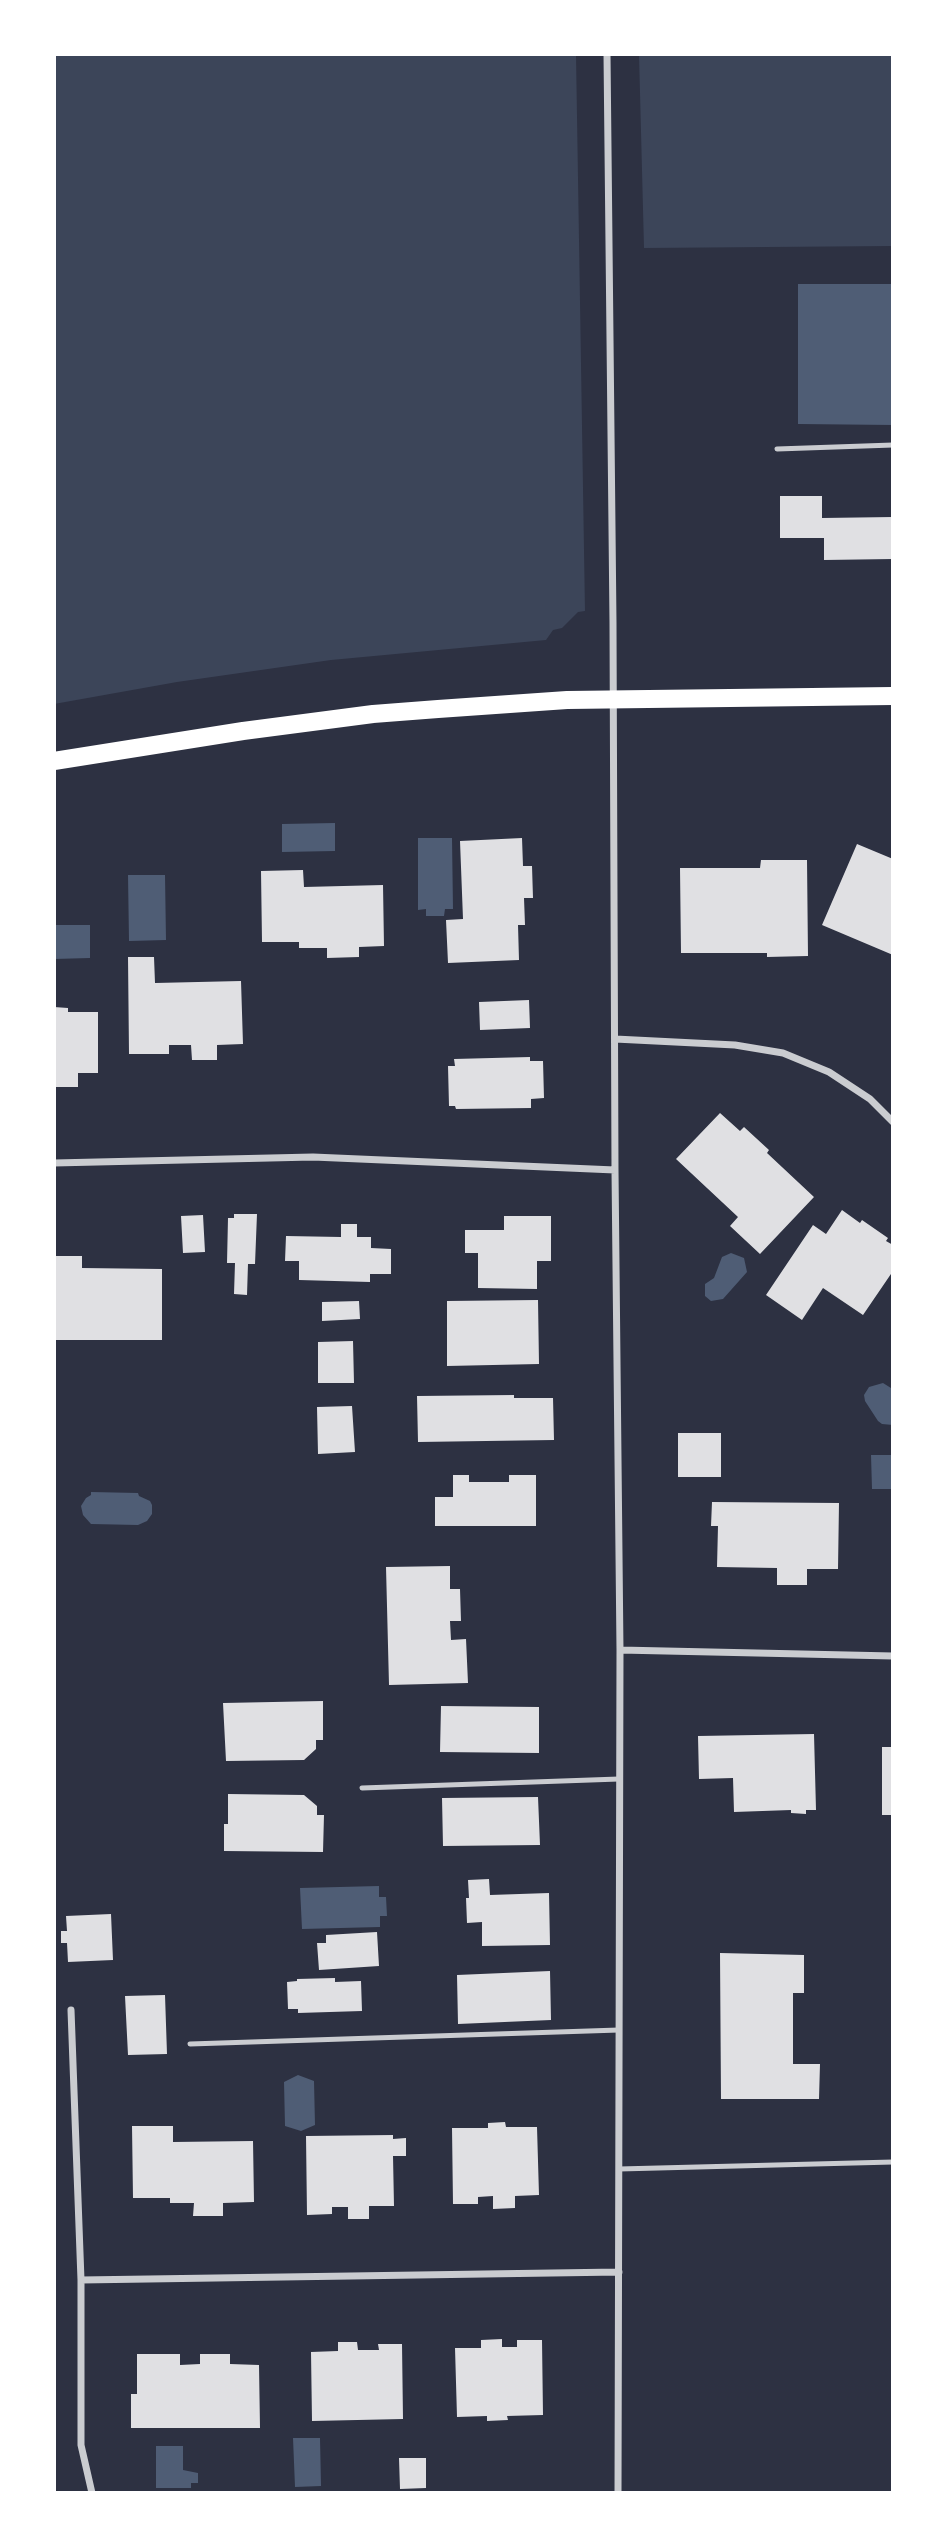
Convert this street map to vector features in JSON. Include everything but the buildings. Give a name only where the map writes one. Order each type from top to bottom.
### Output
[{"type":"main road","points":[[54,761],[177,740],[373,714],[555,701],[893,696]]},
{"type":"street","points":[[607,54],[620,1650],[618,2493]]},
{"type":"street","points":[[615,1039],[735,1045],[783,1053],[829,1072],[870,1099],[893,1122]]},
{"type":"street","points":[[54,1163],[313,1157],[615,1170]]},
{"type":"street","points":[[620,1650],[893,1656]]},
{"type":"street","points":[[71,2010],[80,2280],[81,2445],[92,2493]]},
{"type":"street","points":[[80,2280],[619,2272]]},
{"type":"lane","points":[[777,449],[893,445]]},
{"type":"lane","points":[[362,1788],[619,1779]]},
{"type":"lane","points":[[190,2043],[619,2030]]},
{"type":"lane","points":[[619,2169],[893,2162]]},
{"type":"shaded area","points":[[54,54],[576,54],[585,611],[578,612],[562,628],[553,630],[546,640],[331,660],[177,682],[54,704]]},
{"type":"shaded area","points":[[639,54],[893,54],[893,246],[644,248]]},
{"type":"shaded area","points":[[798,284],[893,284],[893,425],[798,424]]},
{"type":"shaded area","points":[[335,823],[335,851],[282,852],[282,824]]},
{"type":"shaded area","points":[[418,838],[452,838],[453,909],[445,909],[444,916],[426,916],[426,909],[418,910]]},
{"type":"shaded area","points":[[128,875],[165,875],[166,940],[129,941]]},
{"type":"shaded area","points":[[54,925],[90,925],[90,958],[54,959]]},
{"type":"shaded area","points":[[731,1253],[744,1258],[747,1272],[723,1299],[711,1301],[705,1296],[705,1284],[714,1278],[722,1257]]},
{"type":"shaded area","points":[[883,1383],[893,1392],[893,1425],[878,1421],[865,1401],[864,1395],[869,1387]]},
{"type":"shaded area","points":[[871,1455],[893,1455],[893,1489],[872,1489]]},
{"type":"shaded area","points":[[91,1492],[138,1493],[150,1501],[152,1514],[147,1521],[138,1525],[91,1524],[83,1515],[81,1506]]},
{"type":"shaded area","points":[[379,1886],[379,1897],[386,1897],[387,1916],[380,1916],[380,1927],[302,1929],[300,1888]]},
{"type":"shaded area","points":[[298,2075],[314,2081],[315,2125],[301,2131],[285,2126],[284,2082]]},
{"type":"shaded area","points":[[293,2438],[320,2438],[321,2486],[295,2487]]},
{"type":"shaded area","points":[[156,2446],[183,2446],[183,2470],[198,2473],[198,2483],[191,2483],[191,2488],[156,2488]]}]
